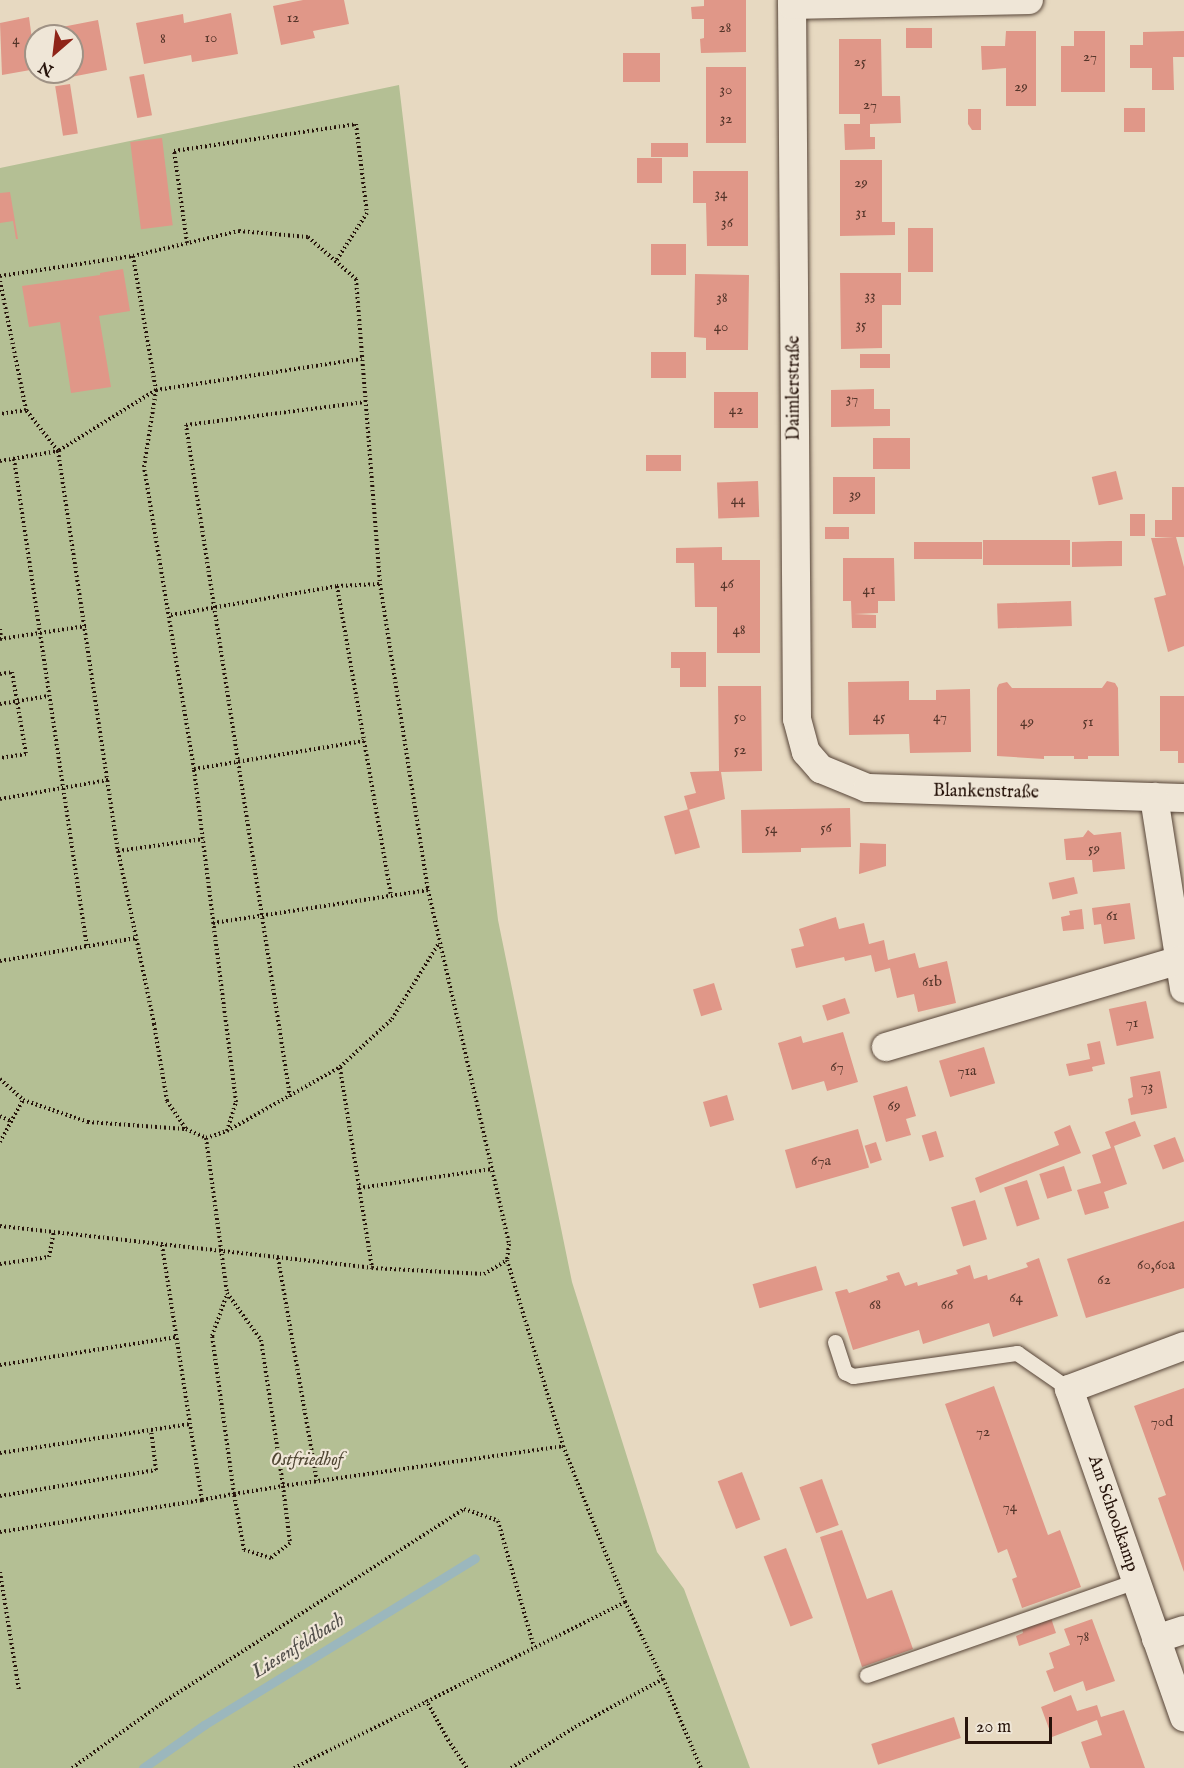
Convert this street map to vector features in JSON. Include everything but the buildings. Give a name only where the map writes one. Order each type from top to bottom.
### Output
[{"type":"street","points":[[792,2],[1029,0]]},
{"type":"street","name":"Daimlerstraße","points":[[792,2],[796,719],[806,752],[821,769]]},
{"type":"street","name":"Blankenstraße","points":[[821,769],[867,788],[1184,798]]},
{"type":"street","points":[[1154,797],[1184,989]]},
{"type":"street","points":[[886,1047],[1180,960]]},
{"type":"street","points":[[1068,1389],[1184,1346]]},
{"type":"street","name":"Am Schoolkamp","points":[[1068,1389],[1184,1717]]},
{"type":"street","points":[[1156,1639],[1184,1630]]},
{"type":"lane","points":[[835,1342],[845,1372],[853,1376],[1017,1353],[1068,1389]]},
{"type":"lane","points":[[867,1675],[1136,1581]]},
{"type":"path","points":[[187,243],[174,151],[356,124],[368,213],[336,261]]},
{"type":"path","points":[[0,276],[133,256],[239,231],[308,237],[356,279],[380,584],[428,890],[509,1244],[507,1260],[563,1446],[625,1602],[663,1679],[701,1768]]},
{"type":"path","points":[[133,256],[156,390],[144,467],[171,615],[194,769],[236,1102],[227,1131]]},
{"type":"path","points":[[0,281],[26,410],[58,451],[118,851],[167,1101],[186,1129]]},
{"type":"path","points":[[0,461],[58,451],[156,390],[362,359]]},
{"type":"path","points":[[290,1097],[186,425],[365,402]]},
{"type":"path","points":[[0,414],[26,410]]},
{"type":"path","points":[[14,459],[87,946]]},
{"type":"path","points":[[171,615],[337,586],[380,584]]},
{"type":"path","points":[[337,586],[391,895]]},
{"type":"path","points":[[0,629],[1,639],[86,626]]},
{"type":"path","points":[[0,674],[12,672],[26,754],[0,758]]},
{"type":"path","points":[[0,704],[48,696]]},
{"type":"path","points":[[194,769],[364,741]]},
{"type":"path","points":[[0,799],[108,780]]},
{"type":"path","points":[[118,851],[203,839]]},
{"type":"path","points":[[213,923],[428,890]]},
{"type":"path","points":[[0,961],[136,938]]},
{"type":"path","points":[[0,1079],[23,1100],[88,1122],[186,1129],[206,1137],[227,1131],[340,1068],[392,1019],[439,943]]},
{"type":"path","points":[[340,1068],[372,1268]]},
{"type":"path","points":[[0,1142],[23,1100]]},
{"type":"path","points":[[0,1116],[11,1121]]},
{"type":"path","points":[[206,1137],[227,1293],[212,1335],[234,1494],[244,1550],[271,1558],[290,1543],[261,1340],[227,1293]]},
{"type":"path","points":[[359,1188],[492,1168]]},
{"type":"path","points":[[0,1226],[222,1253],[372,1268],[483,1274],[507,1260]]},
{"type":"path","points":[[0,1264],[50,1257],[54,1232]]},
{"type":"path","points":[[162,1245],[202,1500]]},
{"type":"path","points":[[278,1258],[317,1481]]},
{"type":"path","points":[[0,1365],[177,1337]]},
{"type":"path","points":[[0,1453],[190,1424]]},
{"type":"path","points":[[0,1496],[156,1470],[151,1430]]},
{"type":"path","points":[[0,1532],[283,1486],[563,1446]]},
{"type":"path","points":[[72,1768],[162,1703],[464,1509],[498,1521],[534,1647]]},
{"type":"path","points":[[0,1572],[19,1690]]},
{"type":"path","points":[[294,1768],[625,1602]]},
{"type":"path","points":[[511,1768],[575,1726],[663,1679]]},
{"type":"path","points":[[426,1700],[448,1740],[467,1768]]},
{"type":"green space","name":"Ostfriedhof","points":[[399,85],[498,920],[572,1282],[657,1552],[684,1589],[750,1768],[0,1768],[0,168]]},
{"type":"waterway","name":"Liesenfeldbach","points":[[143,1768],[204,1725],[475,1558]]}]
